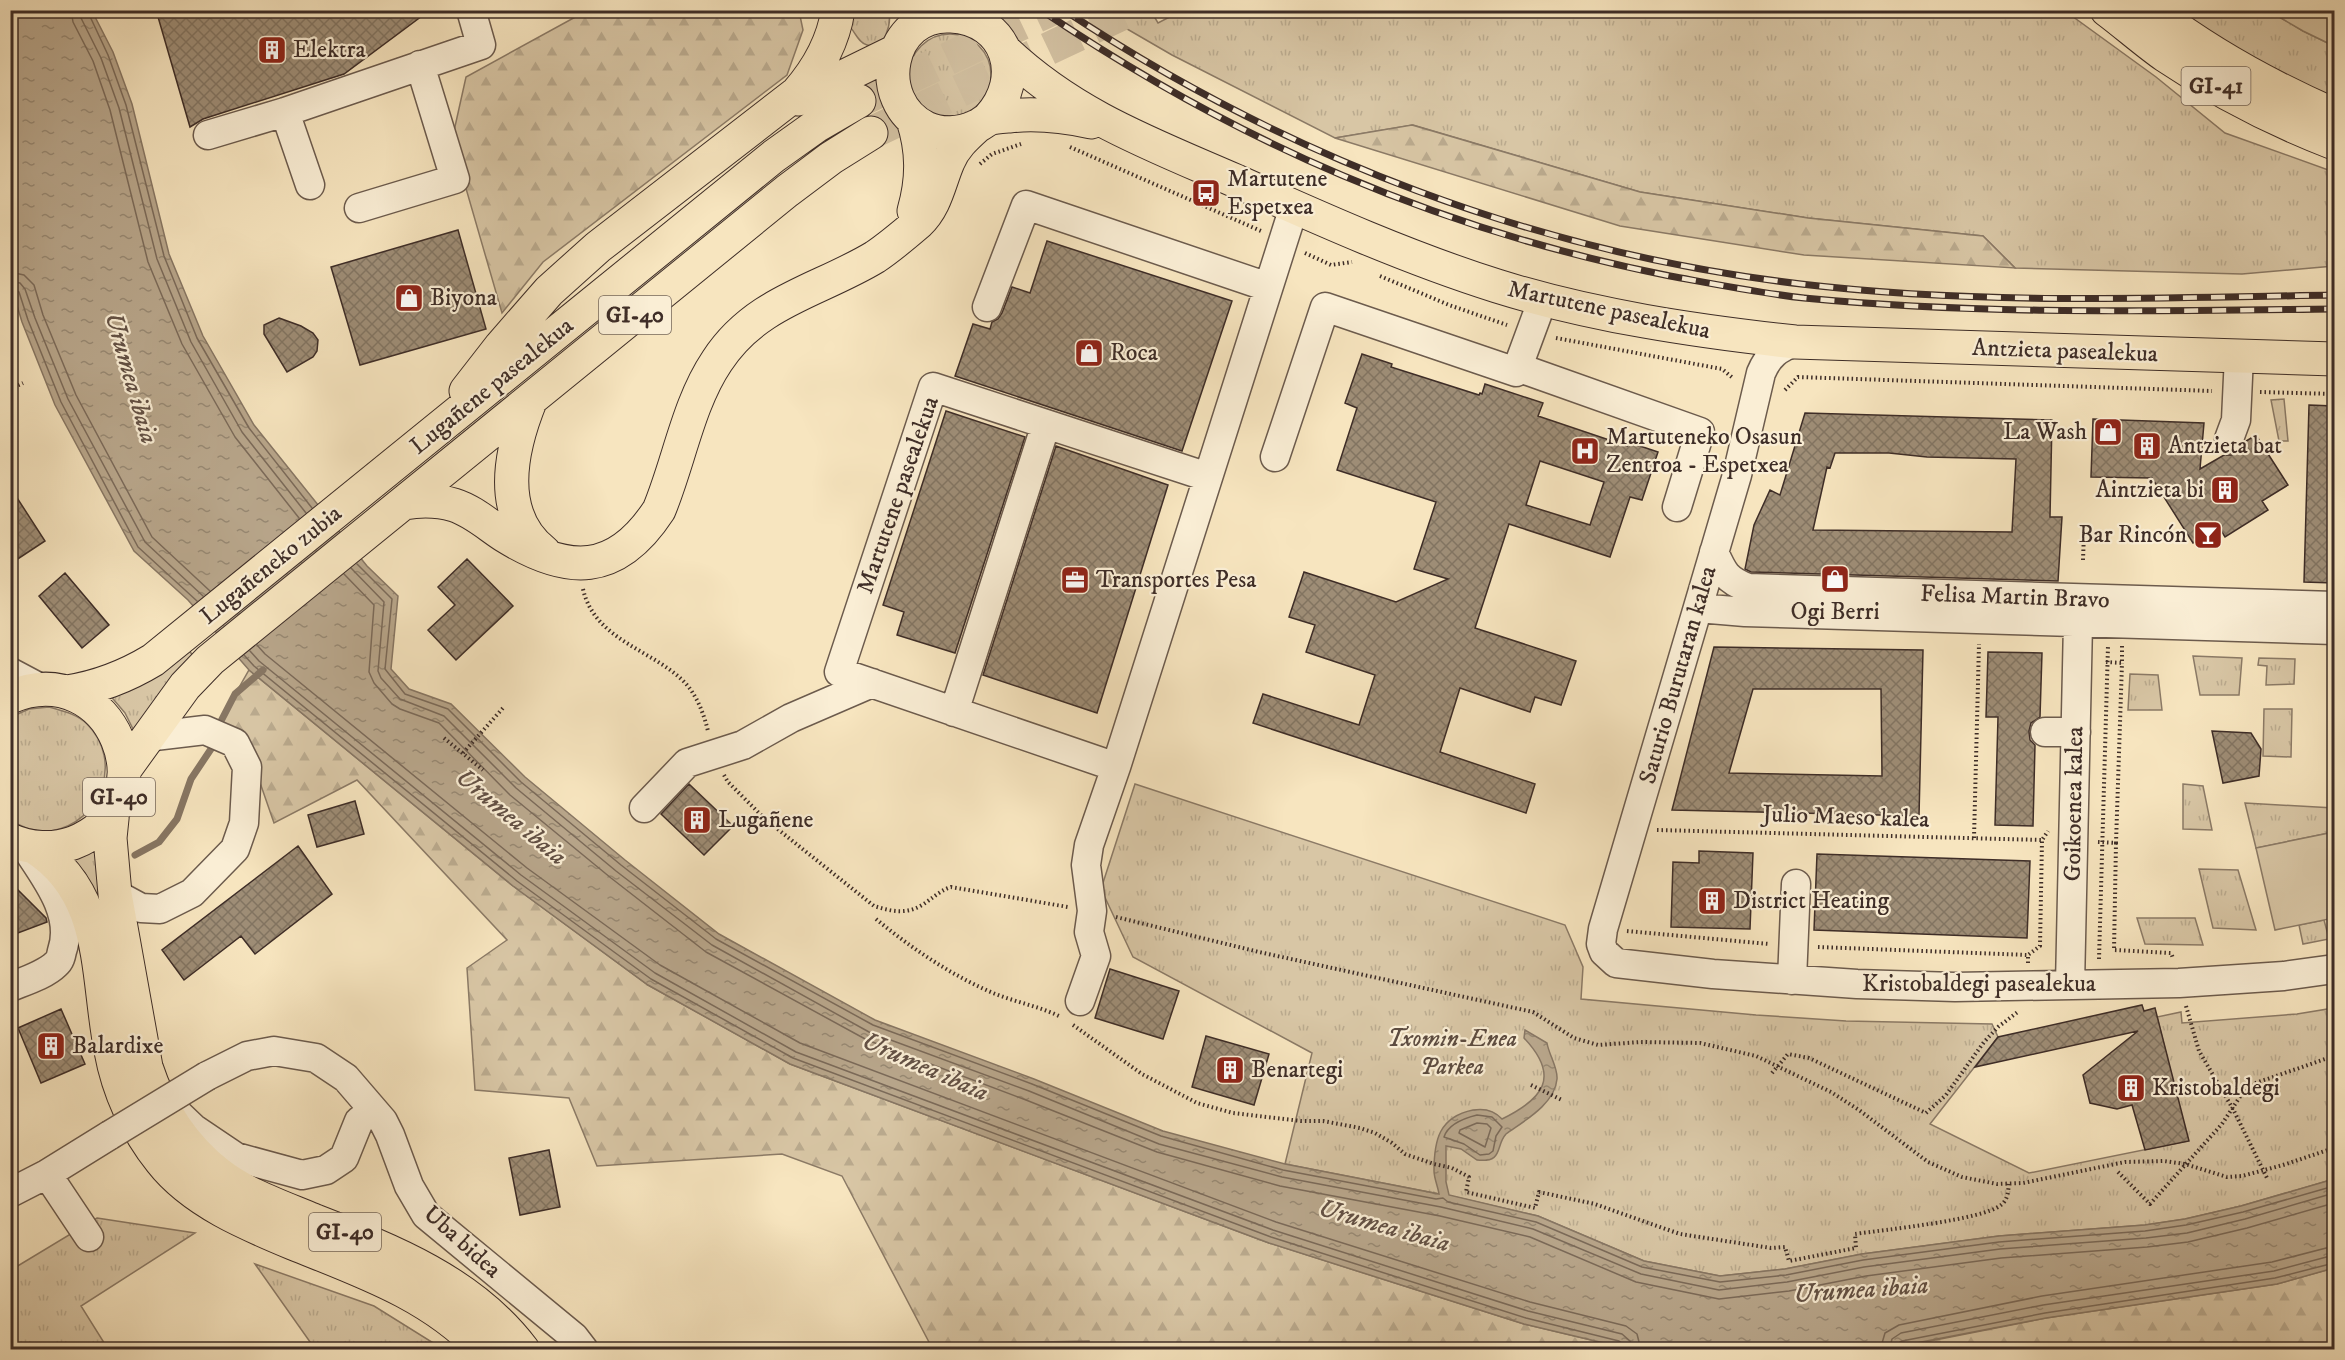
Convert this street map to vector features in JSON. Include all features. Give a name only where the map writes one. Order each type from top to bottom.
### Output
[{"type":"main road","points":[[446,423],[474,378],[549,291],[598,247],[781,107],[804,86],[822,60],[831,38],[838,10]]},
{"type":"main road","name":"GI-41","points":[[2107,10],[2167,56],[2217,86],[2269,114],[2334,144]]},
{"type":"main road","name":"GI-41","points":[[2152,10],[2180,33],[2229,63],[2334,115]]},
{"type":"main road","name":"Martutene pasealekua","points":[[781,107],[901,33],[931,18],[959,14],[988,29],[1005,51],[1056,93],[1116,129]]},
{"type":"main road","points":[[901,33],[891,70],[893,88],[901,106],[913,120],[920,146],[922,171],[908,230]]},
{"type":"main road","points":[[404,503],[439,501],[456,505],[471,512],[526,548],[553,558],[575,563],[598,562],[619,553],[637,539],[659,510],[697,400],[716,361],[731,342],[750,324],[797,294],[875,256],[908,230],[929,209],[948,161],[965,136],[999,107],[1009,80],[1009,65],[1005,51]]},
{"type":"main road","name":"Lugañene pasealekua","points":[[354,497],[774,156],[816,126],[859,101]]},
{"type":"main road","name":"Martutene pasealekua","points":[[913,120],[928,128],[944,132],[960,132],[983,123],[1021,115],[1054,115],[1096,123],[1116,129],[1294,207],[1421,259],[1497,286],[1578,307],[1740,336],[1795,342]]},
{"type":"main road","name":"Lugañene pasealekua","points":[[375,526],[787,190],[831,158],[872,134]]},
{"type":"main road","name":"Antzieta pasealekua","points":[[1795,342],[2334,359]]},
{"type":"main road","name":"Lugañene pasealekua","points":[[531,399],[515,448],[511,470],[512,492],[519,523],[537,546],[553,558]]},
{"type":"main road","name":"Lugañeneko zubia","points":[[54,691],[90,689],[133,672],[153,660],[354,497]]},
{"type":"main road","name":"Lugañeneko zubia","points":[[146,737],[185,686],[210,660],[375,526]]},
{"type":"main road","name":"GI-40","points":[[10,697],[54,691],[95,707],[111,724],[121,745],[124,769],[122,790],[113,809],[99,827],[79,840],[57,847],[19,844]]},
{"type":"main road","name":"GI-40","points":[[124,769],[146,737]]},
{"type":"main road","name":"GI-40","points":[[113,809],[110,838],[115,894],[140,1039],[154,1090],[168,1118],[181,1136],[221,1175],[251,1193],[385,1248],[424,1267],[458,1288],[495,1319],[523,1350]]},
{"type":"main road","name":"GI-40","points":[[19,844],[47,855],[64,872],[84,902],[93,936],[111,1052],[118,1078],[142,1134],[162,1163],[196,1194],[235,1218],[400,1288],[438,1311],[483,1350]]},
{"type":"street","points":[[208,135],[285,112],[481,45],[471,10]]},
{"type":"street","points":[[359,208],[455,179],[420,65]]},
{"type":"street","points":[[285,112],[310,185]]},
{"type":"street","points":[[987,307],[1026,205],[1268,287]]},
{"type":"street","points":[[1080,1001],[1096,956],[1089,932],[1092,911],[1086,865],[1089,845],[1116,767],[1294,207]]},
{"type":"street","points":[[1275,457],[1326,307],[1516,372],[1543,298]]},
{"type":"street","points":[[1740,336],[1749,342],[1759,357],[1751,379]]},
{"type":"street","points":[[1751,379],[1774,352],[1795,342]]},
{"type":"street","points":[[2229,440],[2236,420],[2239,356]]},
{"type":"street","points":[[1517,367],[1700,432],[1677,507]]},
{"type":"street","name":"Saturio Burutaran kalea","points":[[1624,964],[1609,958],[1601,945],[1601,937],[1737,475],[1751,379]]},
{"type":"street","name":"Martutene pasealekua","points":[[1116,767],[839,672],[933,387],[1208,477]]},
{"type":"street","points":[[954,712],[1046,423]]},
{"type":"street","name":"Felisa Martin Bravo","points":[[1714,552],[1726,576],[1734,583],[1748,588],[2334,606]]},
{"type":"street","points":[[1698,608],[1745,612],[2334,630]]},
{"type":"street","name":"Goikoenea kalea","points":[[2070,985],[2061,835],[2076,732],[2079,623]]},
{"type":"street","points":[[10,672],[54,691]]},
{"type":"street","points":[[644,808],[687,763],[743,745],[790,718],[872,683]]},
{"type":"street","points":[[115,894],[141,908],[160,909],[192,894],[235,849],[244,823],[247,767],[235,743],[205,730],[146,737]]},
{"type":"street","points":[[2045,732],[2076,732]]},
{"type":"street","points":[[10,987],[58,963],[66,940],[62,914],[53,889],[19,844]]},
{"type":"street","points":[[1792,980],[1796,884]]},
{"type":"street","name":"Kristobaldegi pasealekua","points":[[1624,964],[1713,974],[1857,984],[2028,986],[2179,982],[2284,976],[2334,969]]},
{"type":"street","name":"Uba bidea","points":[[10,1193],[47,1174],[207,1076],[247,1056],[274,1051],[316,1058],[346,1078],[382,1121],[390,1135],[409,1186],[426,1215],[574,1337],[584,1350]]},
{"type":"street","points":[[154,1090],[193,1128],[236,1157],[302,1174],[326,1170],[344,1158],[359,1121],[372,1111]]},
{"type":"street","points":[[47,1174],[89,1237]]},
{"type":"path","points":[[1338,258],[1359,267]]},
{"type":"path","points":[[1379,275],[1449,305],[1509,325]]},
{"type":"path","points":[[1546,336],[1722,369],[1751,379]]},
{"type":"path","points":[[1784,395],[1785,388],[1798,377],[2216,391]]},
{"type":"path","points":[[10,389],[23,383]]},
{"type":"path","points":[[2256,392],[2334,394]]},
{"type":"path","points":[[2083,561],[2084,533]]},
{"type":"path","points":[[582,585],[592,610],[618,638],[676,675],[687,686],[698,701],[715,754],[728,782],[765,819],[874,906],[892,912],[908,911],[922,906],[940,891],[951,887],[1092,911],[1260,952],[1533,1012],[1574,1038],[1598,1045],[1641,1042],[1700,1043],[1756,1056],[1831,1092],[1928,1162],[1962,1177],[1998,1184],[2023,1183],[2125,1162],[2164,1161],[2185,1164],[2227,1177],[2242,1176],[2265,1171],[2334,1148]]},
{"type":"path","points":[[2098,984],[2109,624]]},
{"type":"path","points":[[1968,642],[1990,642]]},
{"type":"path","points":[[1974,838],[1979,642]]},
{"type":"path","points":[[2122,663],[2114,950],[2172,953],[2199,1051],[2267,1178]]},
{"type":"path","points":[[463,753],[502,708]]},
{"type":"path","points":[[444,738],[483,770]]},
{"type":"path","name":"Julio Maeso kalea","points":[[1650,830],[2042,840],[2061,835],[2103,843],[2116,843]]},
{"type":"path","points":[[1624,930],[1794,946],[2028,955],[2040,946],[2042,840],[2061,835]]},
{"type":"path","points":[[876,919],[910,947],[993,993],[1044,1009],[1064,1019],[1142,1074],[1197,1103],[1233,1113],[1291,1120],[1323,1121],[1375,1132],[1405,1154],[1452,1168],[1469,1177],[1466,1192],[1535,1208],[1539,1192],[1595,1204],[1680,1234],[1771,1248],[1785,1247],[1789,1261],[1856,1248],[1855,1234],[1951,1220],[1997,1208],[2006,1199],[2009,1184]]},
{"type":"path","points":[[1772,1072],[1788,1054],[1809,1058],[1926,1113],[1946,1095],[1984,1042],[2028,1004],[2028,955]]},
{"type":"path","points":[[2118,1172],[2150,1204],[2222,1124],[2247,1086],[2334,1056]]},
{"type":"path","points":[[1531,1085],[1562,1100]]},
{"type":"green space","points":[[593,10],[799,11],[803,30],[787,75],[543,262],[502,313],[452,140],[466,77],[579,15]]},
{"type":"green space","points":[[1183,10],[2065,11],[2156,77],[2225,133],[2334,172],[2334,266],[2242,274],[2015,268],[1983,236],[1808,218],[1640,192],[1413,125],[1335,138],[1172,55],[1096,11],[1151,11],[1158,23]]},
{"type":"green space","points":[[851,11],[889,11],[888,29],[879,44],[867,45],[861,41],[847,24]]},
{"type":"green space","points":[[2166,11],[2269,11],[2334,46],[2334,100],[2294,83]]},
{"type":"green space","points":[[2269,11],[2334,11],[2334,46],[2303,31]]},
{"type":"green space","points":[[950,34],[966,37],[979,46],[988,59],[991,75],[988,91],[979,104],[966,113],[950,116],[934,113],[921,104],[912,91],[909,75],[912,59],[921,46],[934,37]]},
{"type":"green space","points":[[1412,125],[1640,192],[1808,218],[1983,236],[2015,268],[1804,255],[1620,226],[1335,138]]},
{"type":"green space","points":[[2284,399],[2288,441],[2279,441],[2271,400]]},
{"type":"green space","points":[[187,647],[195,659],[137,737],[125,713],[108,693]]},
{"type":"green space","points":[[2193,656],[2242,658],[2239,695],[2200,695]]},
{"type":"green space","points":[[2259,658],[2295,659],[2294,684],[2266,685],[2267,666],[2258,665]]},
{"type":"green space","points":[[249,670],[513,886],[648,985],[790,1064],[1269,1243],[1524,1324],[1629,1349],[1092,1350],[1089,1341],[930,1344],[842,1176],[782,1154],[597,1166],[569,1098],[475,1090],[467,968],[507,940],[357,780],[274,823],[249,751],[220,721]]},
{"type":"green space","points":[[2130,674],[2158,675],[2162,710],[2128,710]]},
{"type":"green space","points":[[49,707],[74,715],[87,724],[98,739],[104,755],[105,772],[102,788],[94,803],[83,816],[68,826],[51,831],[40,831],[11,821],[11,717],[29,709]]},
{"type":"green space","points":[[2264,709],[2292,709],[2291,757],[2263,756]]},
{"type":"green space","name":"Txomin-Enea Parkea","points":[[1135,784],[1565,925],[1583,967],[1581,999],[1846,1021],[1992,1024],[1998,1037],[1930,1124],[2029,1173],[2188,1141],[2157,1017],[2181,1012],[2182,1023],[2297,1014],[2334,1008],[2334,1179],[2241,1206],[2185,1219],[2145,1225],[1999,1236],[1862,1254],[1785,1269],[1720,1276],[1644,1261],[1538,1216],[1460,1198],[1285,1164],[1312,1053],[1133,957],[1101,889]]},
{"type":"green space","points":[[2183,784],[2203,786],[2212,830],[2183,829]]},
{"type":"green space","points":[[2245,803],[2334,808],[2334,832],[2256,848]]},
{"type":"green space","points":[[2334,832],[2334,918],[2275,930],[2256,848]]},
{"type":"green space","points":[[96,849],[104,902],[98,904],[85,873],[72,859]]},
{"type":"green space","points":[[2199,869],[2238,870],[2256,930],[2213,928]]},
{"type":"green space","points":[[2137,918],[2195,918],[2203,945],[2145,944]]},
{"type":"green space","points":[[2324,920],[2329,939],[2303,944],[2299,925]]},
{"type":"green space","points":[[97,1218],[195,1233],[81,1306],[108,1349],[11,1350],[11,1270]]},
{"type":"green space","points":[[255,1264],[374,1306],[443,1349],[315,1349]]},
{"type":"green space","points":[[2334,1268],[2334,1349],[1885,1350],[2046,1318],[2277,1284]]},
{"type":"water","name":"Urumea ibaia","points":[[10,11],[92,11],[113,52],[132,104],[169,254],[203,336],[254,425],[367,566],[398,596],[391,669],[409,689],[451,704],[525,777],[719,934],[875,1020],[1034,1079],[1163,1131],[1285,1164],[1439,1194],[1434,1174],[1435,1149],[1446,1124],[1462,1113],[1477,1109],[1492,1112],[1502,1119],[1528,1103],[1537,1095],[1542,1086],[1544,1075],[1542,1064],[1524,1038],[1525,1030],[1547,1043],[1557,1075],[1555,1088],[1538,1111],[1506,1134],[1498,1153],[1491,1159],[1477,1160],[1461,1149],[1446,1146],[1446,1182],[1449,1195],[1538,1216],[1644,1261],[1720,1276],[1785,1269],[1862,1254],[1999,1236],[2145,1225],[2185,1219],[2241,1206],[2334,1179],[2334,1268],[2277,1284],[2046,1318],[1885,1349],[1629,1349],[1524,1324],[1269,1243],[790,1064],[648,985],[513,886],[249,670],[188,600],[134,551],[55,405],[22,322],[11,286]]},
{"type":"building","name":"Elektra","points":[[156,10],[430,10],[344,74],[203,119],[190,127]]},
{"type":"building","name":"Biyona","points":[[458,230],[486,329],[360,365],[331,267]]},
{"type":"building","name":"Roca","points":[[1047,241],[1232,301],[1182,451],[955,376],[973,324],[990,329],[992,322],[1002,313],[1012,287],[1030,293]]},
{"type":"building","points":[[279,318],[301,326],[313,333],[318,340],[317,351],[313,357],[287,372],[264,334],[264,325]]},
{"type":"building","points":[[1362,354],[1392,364],[1391,367],[1479,395],[1482,394],[1485,384],[1543,403],[1538,416],[1627,446],[1628,442],[1658,452],[1642,500],[1630,497],[1610,557],[1509,524],[1475,628],[1576,661],[1561,705],[1535,697],[1530,712],[1460,688],[1440,752],[1535,784],[1526,813],[1253,723],[1263,694],[1359,725],[1375,675],[1306,652],[1315,625],[1289,617],[1304,572],[1396,602],[1448,579],[1414,569],[1436,502],[1337,470],[1357,408],[1345,403]],"holes":[[[1540,461],[1604,482],[1590,525],[1526,505]]]},
{"type":"building","points":[[2309,405],[2334,406],[2334,583],[2304,582]]},
{"type":"building","points":[[946,411],[1025,437],[955,653],[897,635],[904,612],[883,605]]},
{"type":"building","points":[[1805,413],[2052,420],[2050,517],[2062,517],[2058,581],[1751,572],[1745,569],[1754,525],[1770,490],[1780,495]],"holes":[[[1835,453],[1889,453],[1927,457],[2016,459],[2012,532],[1813,530],[1827,467],[1830,468]]]},
{"type":"building","points":[[2093,419],[2204,423],[2200,469],[2224,455],[2239,452],[2246,441],[2256,435],[2288,485],[2262,501],[2268,510],[2225,537],[2219,527],[2193,543],[2152,478],[2091,477]]},
{"type":"building","name":"Transportes Pesa","points":[[1056,446],[1168,485],[1097,713],[983,675]]},
{"type":"building","points":[[10,487],[45,541],[10,564]]},
{"type":"building","points":[[467,559],[513,606],[456,660],[428,630],[455,605],[438,587]]},
{"type":"building","points":[[65,573],[109,625],[82,648],[39,596]]},
{"type":"building","points":[[1714,647],[1923,650],[1919,816],[1672,810]],"holes":[[[1753,689],[1881,689],[1882,776],[1729,773]]]},
{"type":"building","points":[[1988,652],[2042,653],[2040,717],[2031,723],[2029,731],[2030,740],[2035,745],[2033,826],[1995,825],[1998,717],[1986,717]]},
{"type":"building","points":[[2212,731],[2251,733],[2261,749],[2259,776],[2223,783]]},
{"type":"building","name":"Lugañene","points":[[689,784],[733,826],[704,855],[661,814]]},
{"type":"building","points":[[355,801],[364,834],[317,847],[308,815]]},
{"type":"building","points":[[298,846],[332,894],[255,954],[241,936],[184,980],[162,950]]},
{"type":"building","name":"District Heating","points":[[1699,851],[1753,853],[1750,929],[1671,927],[1673,862],[1699,863]]},
{"type":"building","points":[[1817,854],[2030,861],[2027,938],[1814,930]]},
{"type":"building","points":[[10,882],[46,918],[47,922],[10,936]]},
{"type":"building","points":[[1110,969],[1179,991],[1163,1039],[1095,1018]]},
{"type":"building","name":"Kristobaldegi","points":[[2142,1005],[2144,1011],[2155,1008],[2189,1141],[2145,1150],[2132,1105],[2117,1109],[2090,1103],[2083,1075],[2138,1031],[1975,1067],[1998,1037]]},
{"type":"building","name":"Balardixe","points":[[61,1009],[85,1064],[41,1083],[18,1028]]},
{"type":"building","name":"Benartegi","points":[[1206,1036],[1269,1054],[1254,1105],[1192,1087]]},
{"type":"building","points":[[549,1150],[560,1207],[520,1215],[509,1158]]},
{"type":"waterway","points":[[220,723],[235,694],[263,670]]},
{"type":"waterway","points":[[135,855],[159,842],[177,819],[191,779],[213,746]]},
{"type":"tunnel","points":[[859,101],[1050,10]]},
{"type":"tunnel","points":[[871,133],[1130,10]]},
{"type":"railway","points":[[1041,10],[1189,101],[1265,140],[1342,175],[1502,234],[1585,257],[1753,291],[1870,303],[2069,311],[2334,309]]},
{"type":"railway","points":[[1064,10],[1148,63],[1235,110],[1325,153],[1416,191],[1510,222],[1606,249],[1703,269],[1801,284],[1867,291],[2068,299],[2334,295]]},
{"type":"place","name":"Elektra","points":[[272,50]]},
{"type":"place","name":"Martutene Espetxea","points":[[1206,193]]},
{"type":"place","name":"Biyona","points":[[409,298]]},
{"type":"place","name":"Roca","points":[[1089,353]]},
{"type":"place","name":"La Wash","points":[[2108,432]]},
{"type":"place","name":"Antzieta bat","points":[[2147,446]]},
{"type":"place","name":"Martuteneko Osasun Zentroa - Espetxea","points":[[1585,451]]},
{"type":"place","name":"Aintzieta bi","points":[[2225,490]]},
{"type":"place","name":"Bar Rincón","points":[[2208,535]]},
{"type":"place","name":"Ogi Berri","points":[[1835,579]]},
{"type":"place","name":"Transportes Pesa","points":[[1075,580]]},
{"type":"place","name":"Lugañene","points":[[697,820]]},
{"type":"place","name":"District Heating","points":[[1712,901]]},
{"type":"place","name":"Balardixe","points":[[51,1046]]},
{"type":"place","name":"Benartegi","points":[[1230,1070]]},
{"type":"place","name":"Kristobaldegi","points":[[2131,1088]]}]
